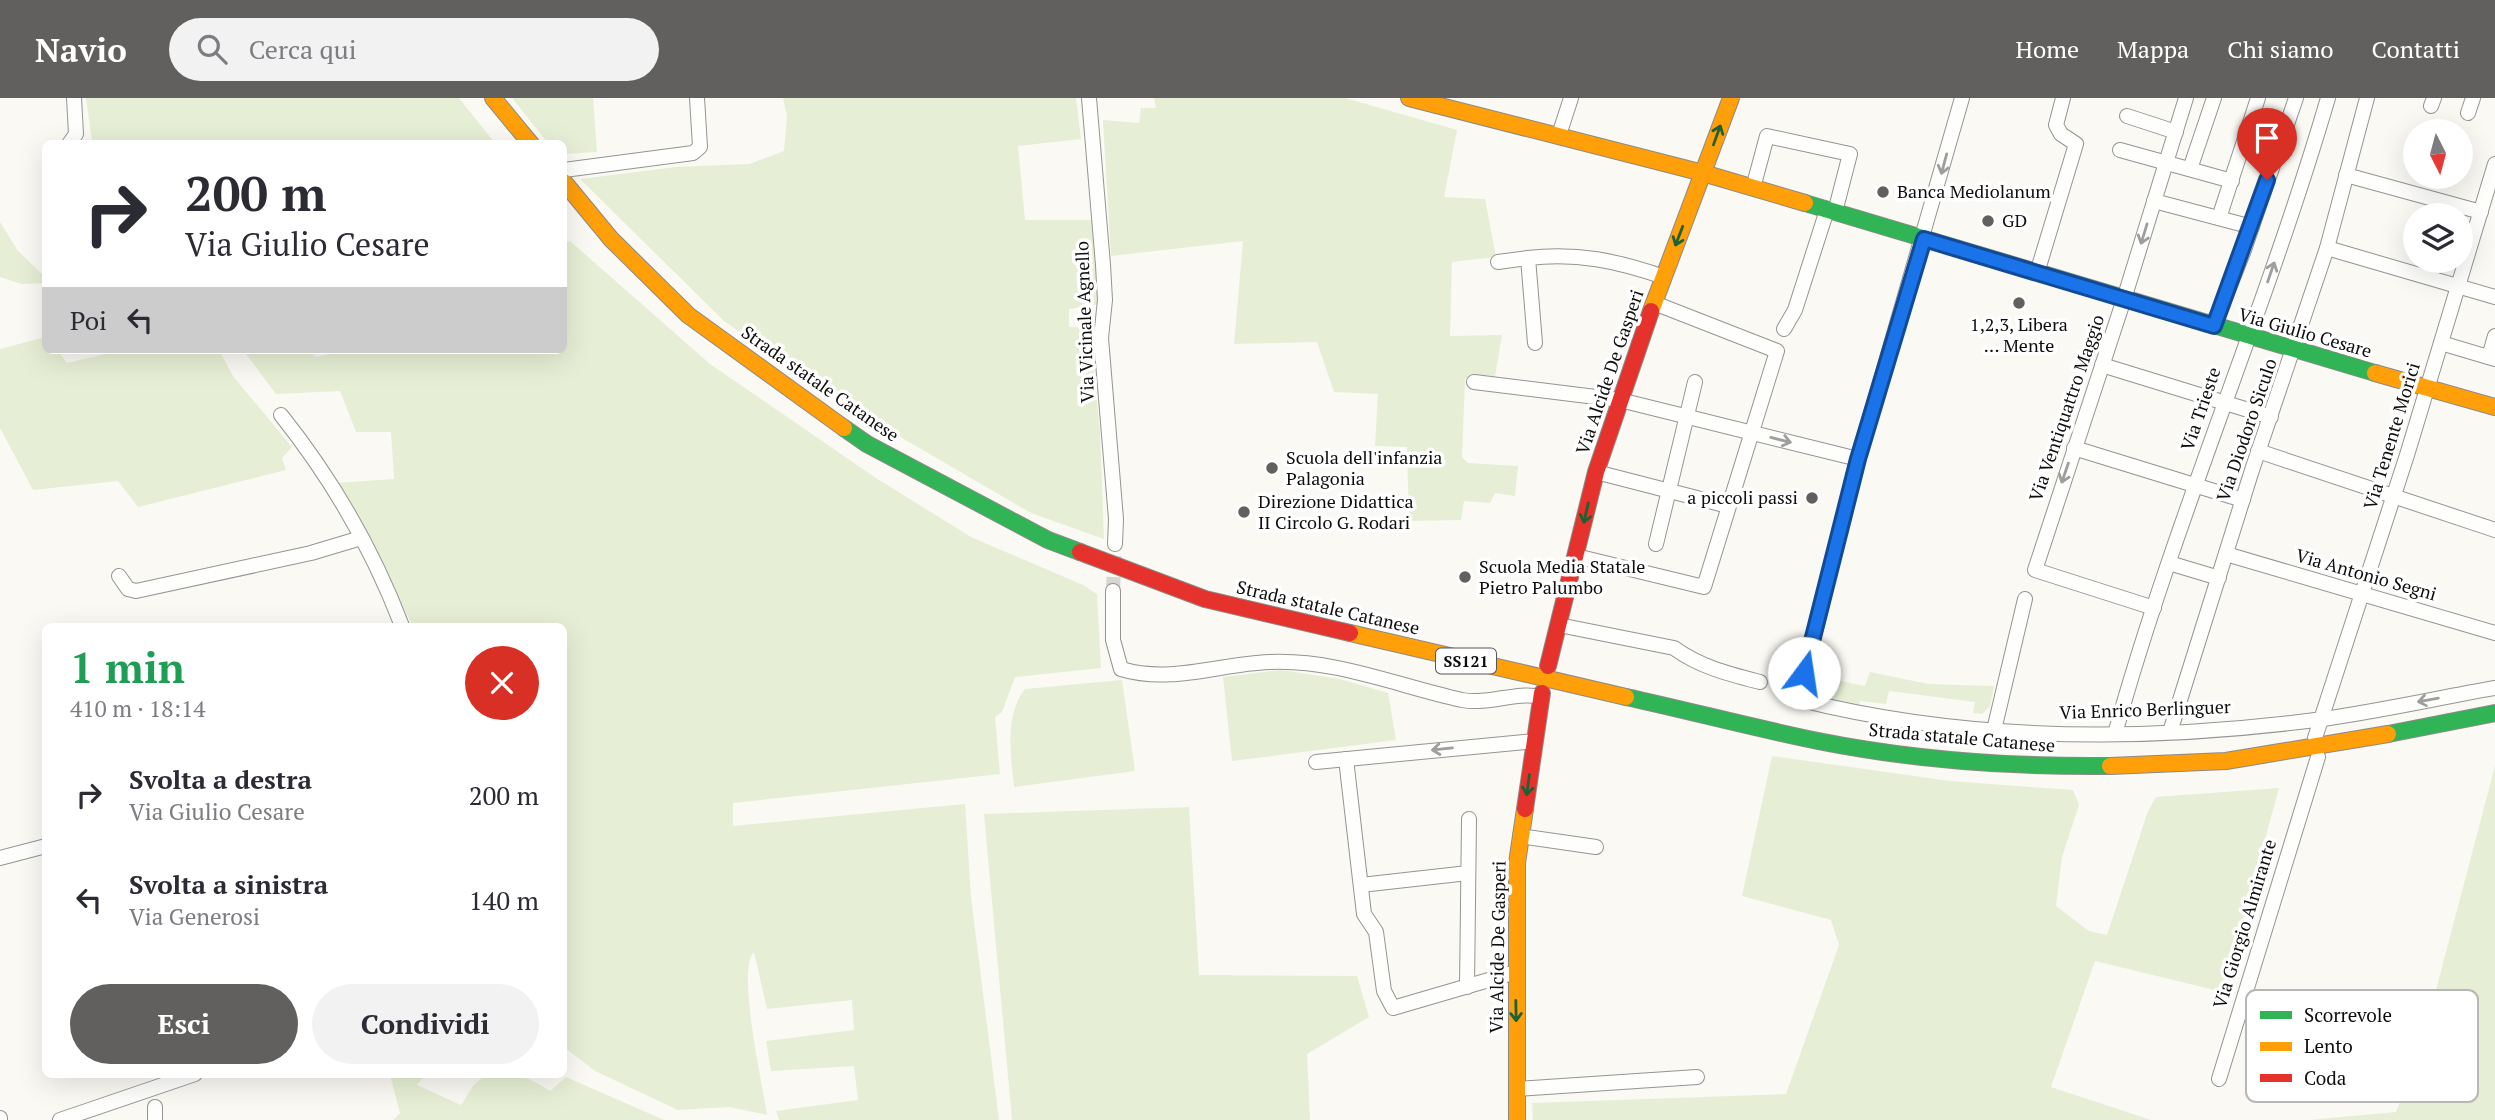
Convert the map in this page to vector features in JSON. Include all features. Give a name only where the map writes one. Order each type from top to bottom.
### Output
[{"type":"street","points":[[72,140],[76,134],[74,98]]},
{"type":"street","points":[[493,98],[528,140]]},
{"type":"street","points":[[567,170],[693,153],[700,147],[697,98]]},
{"type":"street","name":"Via Vicinale Agnello","points":[[1089,98],[1103,265],[1105,300],[1101,338],[1116,519],[1115,544]]},
{"type":"street","name":"Via Giulio Cesare","points":[[1409,98],[1703,173],[2294,350],[2495,407]]},
{"type":"street","points":[[1559,135],[1571,98]]},
{"type":"street","name":"Via Alcide De Gasperi","points":[[1548,666],[1596,472],[1619,400],[1731,98]]},
{"type":"street","points":[[1474,382],[1619,400],[1858,459],[1924,239],[1962,98]]},
{"type":"street","points":[[2037,273],[2076,145],[2061,134],[2056,125],[2063,98]]},
{"type":"street","name":"Via Ventiquattro Maggio","points":[[2154,608],[2035,570],[2124,299],[2186,98]]},
{"type":"street","points":[[2190,169],[2214,98]]},
{"type":"street","points":[[2219,218],[2258,98]]},
{"type":"street","points":[[2214,326],[2252,227],[2295,98]]},
{"type":"street","name":"Via Trieste","points":[[2115,734],[2195,484],[2309,162],[2328,98]]},
{"type":"street","name":"Via Diodoro Siculo","points":[[2170,732],[2258,451],[2327,248],[2367,98]]},
{"type":"street","points":[[2468,113],[2473,98]]},
{"type":"street","points":[[2127,116],[2176,132]]},
{"type":"street","points":[[1753,188],[1767,136],[1850,154],[1795,310],[1784,329]]},
{"type":"street","points":[[2120,150],[2231,181]]},
{"type":"street","name":"Via Tenente Morici","points":[[2319,738],[2495,164]]},
{"type":"street","points":[[2346,175],[2481,212]]},
{"type":"street","name":"Strada statale Catanese","points":[[567,186],[611,239],[688,315],[867,444],[1048,540],[1205,599],[1818,741],[1905,756],[2012,766],[2115,766],[2254,757],[2495,713]]},
{"type":"street","points":[[2154,201],[2252,227]]},
{"type":"street","points":[[2327,248],[2495,297]]},
{"type":"street","points":[[1499,262],[1564,254],[1639,268],[1664,277]]},
{"type":"street","points":[[1528,258],[1535,343]]},
{"type":"street","points":[[1576,556],[1704,587],[1749,433],[1777,351],[1654,303]]},
{"type":"street","points":[[2441,343],[2492,358],[2495,336]]},
{"type":"street","points":[[2102,365],[2271,417]]},
{"type":"street","points":[[1657,544],[1695,382]]},
{"type":"street","points":[[281,415],[324,473],[361,538],[401,623]]},
{"type":"street","points":[[2074,448],[2243,500]]},
{"type":"street","points":[[2258,451],[2395,494],[2495,530]]},
{"type":"street","name":"Via Enrico Berlinguer","points":[[1858,459],[1797,699],[1853,713],[1994,730],[2115,734],[2323,719],[2495,688]]},
{"type":"street","points":[[1596,472],[1728,506]]},
{"type":"street","points":[[119,576],[128,589],[136,591],[311,553],[361,538]]},
{"type":"street","name":"Via Antonio Segni","points":[[2226,554],[2495,633]]},
{"type":"street","points":[[2169,563],[2219,578]]},
{"type":"street","points":[[1113,590],[1113,640],[1121,670],[1142,675],[1174,675],[1268,662],[1299,663],[1377,676],[1465,700],[1497,701],[1528,694],[1541,695]]},
{"type":"street","points":[[1994,730],[2025,599]]},
{"type":"street","points":[[1559,625],[1674,649],[1689,659],[1724,673],[1760,682]]},
{"type":"street","name":"Via Alcide De Gasperi","points":[[1517,1120],[1517,863],[1541,695]]},
{"type":"street","points":[[1316,762],[1535,741]]},
{"type":"street","name":"Via Giorgio Almirante","points":[[2219,1079],[2315,757]]},
{"type":"street","points":[[1346,759],[1364,914],[1376,932],[1384,991],[1393,1008],[1516,972]]},
{"type":"street","points":[[1467,987],[1469,819]]},
{"type":"street","points":[[1521,836],[1596,847]]},
{"type":"street","points":[[0,858],[42,847]]},
{"type":"street","points":[[1361,885],[1468,873]]},
{"type":"street","points":[[1517,1089],[1697,1077]]},
{"type":"street","points":[[60,1120],[186,1078]]},
{"type":"green space","points":[[86,98],[459,98],[493,140],[92,140]]},
{"type":"green space","points":[[512,98],[593,98],[597,152],[567,154],[567,140],[546,140]]},
{"type":"green space","points":[[783,98],[1076,98],[1081,139],[1018,146],[1025,220],[1092,220],[1099,304],[1069,309],[1069,327],[1090,328],[1100,433],[1104,539],[1031,513],[830,396],[724,321],[580,179],[676,167],[749,164],[784,151],[787,116]]},
{"type":"green space","points":[[1154,98],[1345,98],[1457,130],[1444,197],[1485,199],[1496,257],[1452,262],[1450,336],[1502,335],[1495,377],[1478,375],[1465,379],[1462,457],[1468,463],[1518,466],[1515,496],[1495,493],[1490,503],[1464,501],[1461,520],[1409,521],[1407,447],[1375,446],[1378,394],[1334,392],[1317,342],[1234,344],[1243,241],[1111,256],[1103,120],[1139,123],[1141,108],[1156,108]]},
{"type":"green space","points":[[0,222],[18,251],[42,274],[42,283],[21,284],[0,277]]},
{"type":"green space","points":[[570,241],[710,364],[876,478],[971,537],[1083,585],[1097,594],[1101,668],[1015,677],[1002,712],[995,717],[1000,774],[733,803],[733,826],[965,804],[971,897],[999,1120],[779,1120],[776,1111],[858,1100],[854,1066],[771,1071],[766,1041],[854,1030],[852,1000],[767,1009],[754,952],[749,963],[749,1003],[767,1115],[729,1107],[678,1110],[595,1071],[567,1049],[567,623],[411,623],[336,483],[394,479],[391,432],[356,432],[340,391],[276,394],[246,354],[313,354],[316,357],[328,354],[567,354],[567,242]]},
{"type":"green space","points":[[42,338],[42,354],[60,354],[67,363],[105,354],[221,354],[233,376],[292,447],[282,458],[286,470],[138,507],[118,481],[33,490],[0,428],[0,349]]},
{"type":"green space","points":[[1281,670],[1340,679],[1388,693],[1396,740],[1232,761],[1223,677]]},
{"type":"green space","points":[[1870,672],[1928,684],[1994,686],[1990,706],[1982,714],[1973,713],[1975,702],[1889,691],[1886,704],[1860,701],[1858,706],[1805,695],[1804,673],[1865,686]]},
{"type":"green space","points":[[1122,680],[1135,771],[1014,787],[1010,736],[1014,711],[1025,689]]},
{"type":"green space","points":[[1772,756],[1950,781],[2073,790],[2079,805],[2062,857],[2056,906],[2089,931],[2107,935],[2148,811],[2156,797],[2279,788],[2223,992],[2095,961],[2051,1087],[2151,1120],[1533,1120],[1532,1103],[1786,1094],[1839,945],[1831,920],[1742,896]]},
{"type":"green space","points":[[2495,766],[2495,1120],[2308,1120],[2396,1112],[2400,1102],[2478,1102],[2478,990],[2436,990]]},
{"type":"green space","points":[[1189,807],[1199,975],[1357,976],[1369,1017],[1307,1054],[1310,1120],[1012,1120],[984,814]]},
{"type":"green space","points":[[567,1077],[664,1120],[393,1120],[400,1113],[391,1078],[423,1078],[417,1085],[461,1105],[477,1082],[483,1078],[526,1078],[550,1091]]},
{"type":"tunnel","points":[[1113,591],[1115,544]]},
{"type":"traffic: fast","points":[[1805,203],[2375,373]]},
{"type":"traffic: fast","points":[[844,428],[867,444],[1048,540],[1080,552]]},
{"type":"traffic: fast","points":[[1626,697],[1854,748],[2000,764],[2110,766]]},
{"type":"traffic: fast","points":[[2388,734],[2495,713]]},
{"type":"traffic: slow","points":[[493,98],[528,140]]},
{"type":"traffic: slow","points":[[1409,98],[1703,173],[1805,203]]},
{"type":"traffic: slow","points":[[1651,311],[1731,98]]},
{"type":"traffic: slow","points":[[567,186],[611,239],[688,315],[844,428]]},
{"type":"traffic: slow","points":[[2375,373],[2495,407]]},
{"type":"traffic: slow","points":[[1350,633],[1626,697]]},
{"type":"traffic: slow","points":[[2110,766],[2226,761],[2388,734]]},
{"type":"traffic: slow","points":[[1517,1120],[1517,863],[1525,809]]},
{"type":"traffic: jam","points":[[1548,666],[1596,472],[1651,311]]},
{"type":"traffic: jam","points":[[1080,552],[1205,599],[1350,633]]},
{"type":"traffic: jam","points":[[1525,809],[1542,693]]},
{"type":"place","name":"Banca Mediolanum","points":[[1883,192]]},
{"type":"place","name":"GD","points":[[1988,221]]},
{"type":"place","name":"1,2,3, Libera ... Mente","points":[[2019,303]]},
{"type":"place","name":"Scuola dell'infanzia Palagonia","points":[[1272,468]]},
{"type":"place","name":"a piccoli passi","points":[[1812,498]]},
{"type":"place","name":"Direzione Didattica II Circolo G. Rodari","points":[[1244,512]]},
{"type":"place","name":"Scuola Media Statale Pietro Palumbo","points":[[1465,577]]},
{"type":"route","points":[[1804,673],[1858,459],[1924,239],[2214,326],[2244,250],[2267,180]]}]
